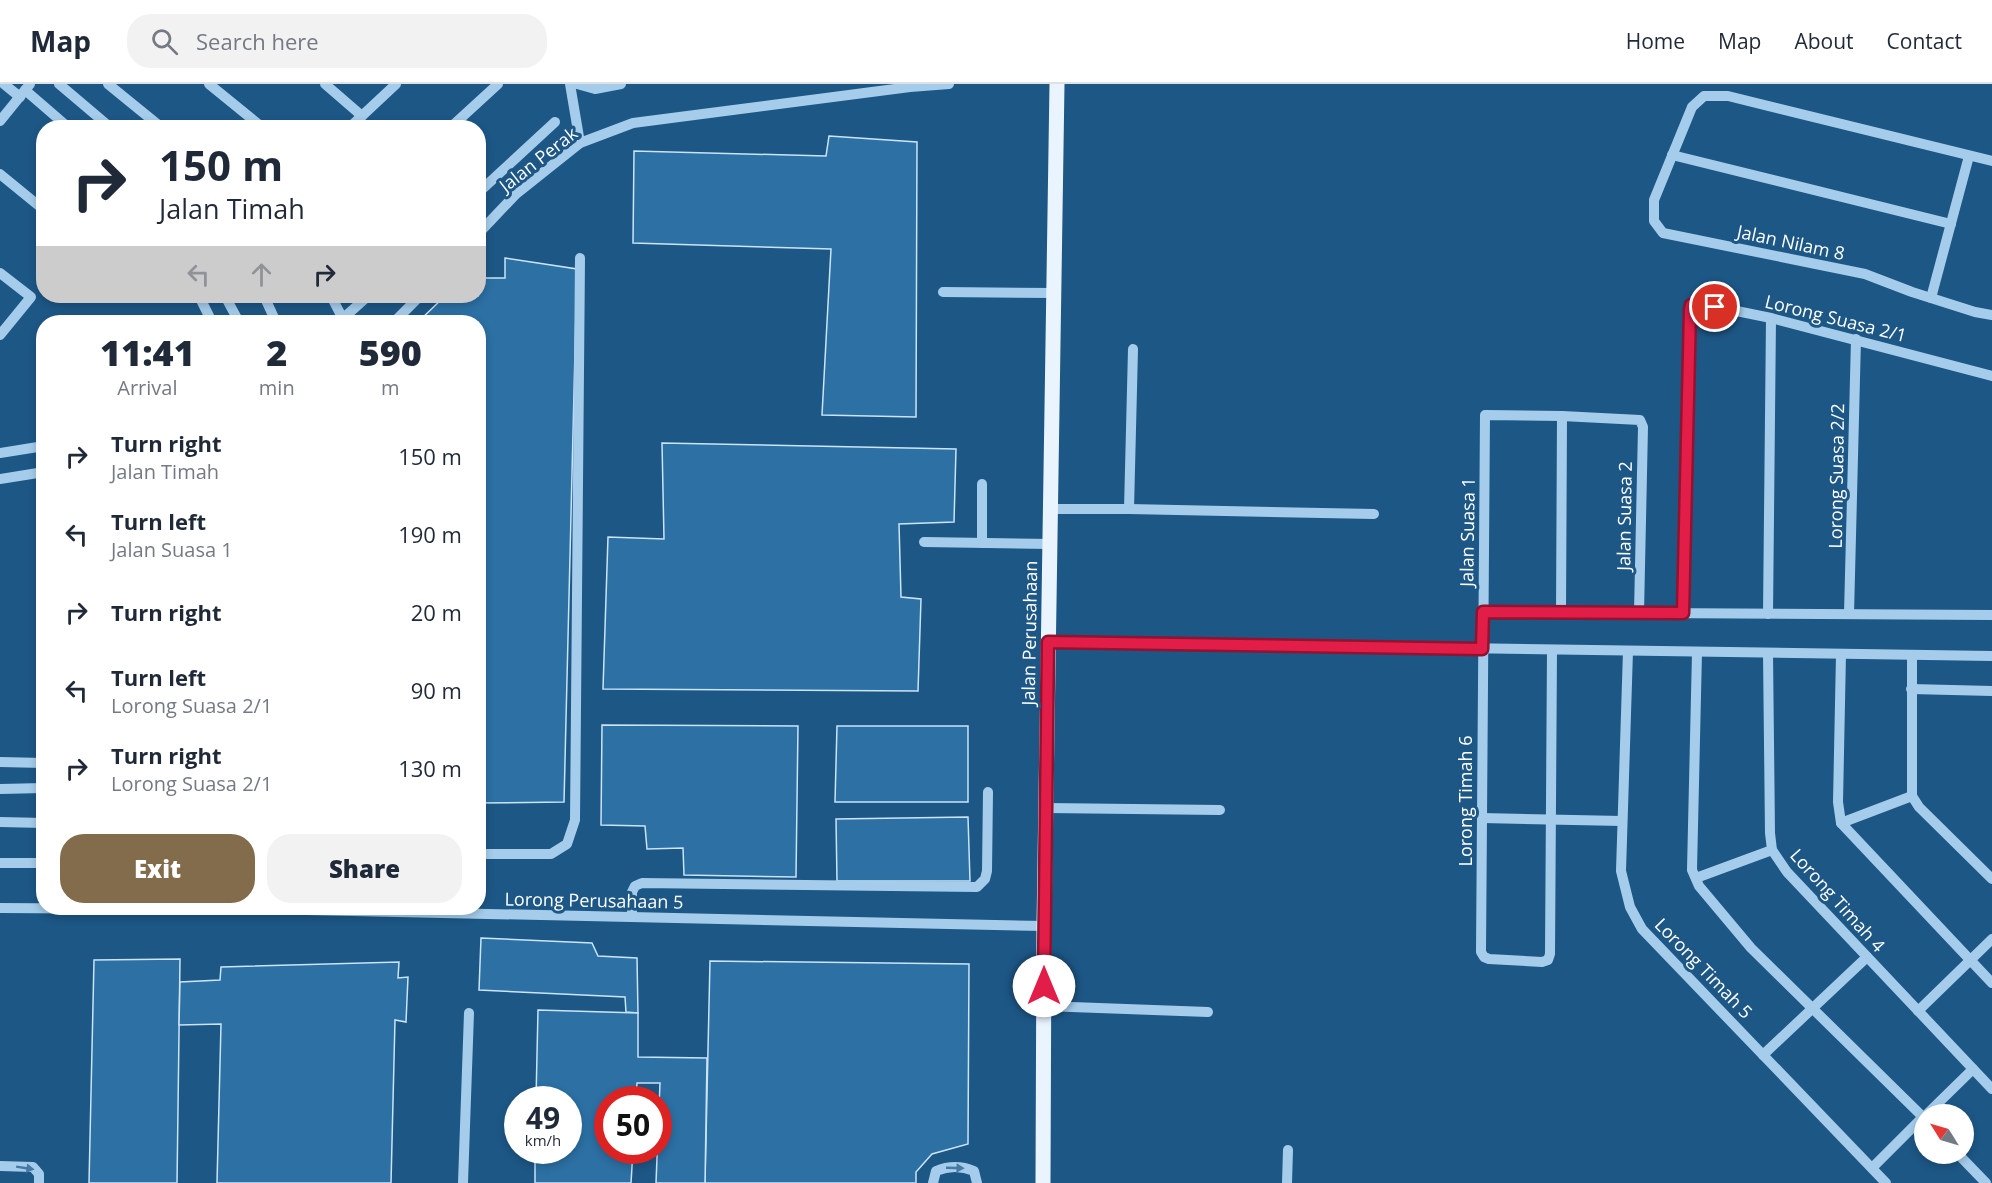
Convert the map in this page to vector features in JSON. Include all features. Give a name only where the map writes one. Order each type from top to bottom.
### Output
[{"type":"main road","name":"Jalan Perusahaan","points":[[1043,1183],[1044,926],[1057,84]]},
{"type":"street","points":[[4,84],[25,90],[60,120]]},
{"type":"street","points":[[59,84],[102,120]]},
{"type":"street","points":[[108,84],[152,120]]},
{"type":"street","points":[[209,84],[252,120]]},
{"type":"street","points":[[325,84],[362,116]]},
{"type":"street","points":[[358,120],[396,84]]},
{"type":"street","points":[[459,120],[498,84]]},
{"type":"street","points":[[570,84],[580,143]]},
{"type":"street","points":[[577,84],[595,89],[621,84]]},
{"type":"street","name":"Jalan Perak","points":[[486,226],[516,194],[580,143],[633,123],[949,84]]},
{"type":"street","points":[[0,121],[25,90]]},
{"type":"street","name":"Jalan Nilam 8","points":[[1992,161],[1728,96],[1704,96],[1692,107],[1672,155],[1654,200],[1653,221],[1663,233],[1865,274],[1931,298],[1992,315]]},
{"type":"street","points":[[486,186],[555,122]]},
{"type":"street","points":[[1672,155],[1951,224]]},
{"type":"street","points":[[1931,298],[1969,156]]},
{"type":"street","points":[[0,174],[36,203]]},
{"type":"street","points":[[486,854],[551,854],[567,843],[575,819],[580,258]]},
{"type":"street","points":[[0,273],[31,297],[0,335]]},
{"type":"street","points":[[943,292],[1054,293]]},
{"type":"street","points":[[347,315],[360,303]]},
{"type":"street","points":[[401,315],[413,303]]},
{"type":"street","name":"Lorong Suasa 2/1","points":[[1683,613],[1691,305],[1697,303],[1771,318],[1992,376]]},
{"type":"street","points":[[1768,614],[1771,318]]},
{"type":"street","name":"Lorong Suasa 2/2","points":[[1850,614],[1856,339]]},
{"type":"street","points":[[1129,509],[1133,349]]},
{"type":"street","name":"Jalan Suasa 1","points":[[1482,649],[1485,415],[1562,416]]},
{"type":"street","points":[[1561,612],[1562,416]]},
{"type":"street","name":"Jalan Suasa 2","points":[[1562,416],[1640,420],[1642,427],[1639,613]]},
{"type":"street","points":[[0,453],[36,447]]},
{"type":"street","points":[[0,479],[36,473]]},
{"type":"street","points":[[982,484],[982,543]]},
{"type":"street","points":[[1050,509],[1374,514]]},
{"type":"street","points":[[924,542],[1050,544]]},
{"type":"street","points":[[1483,612],[1992,615]]},
{"type":"street","points":[[1048,642],[1992,656]]},
{"type":"street","name":"Lorong Timah 6","points":[[1482,649],[1481,952],[1484,957],[1542,962],[1548,960],[1551,954],[1552,820]]},
{"type":"street","points":[[1552,650],[1552,820]]},
{"type":"street","name":"Lorong Timah 5","points":[[1628,651],[1621,871],[1630,907],[1642,929],[1886,1183]]},
{"type":"street","points":[[1697,652],[1692,870],[1699,886],[1751,948],[1914,1105]]},
{"type":"street","name":"Lorong Timah 4","points":[[1768,653],[1769,810],[1772,850],[1787,872],[1992,1089]]},
{"type":"street","points":[[1841,654],[1838,802],[1841,823],[1992,983]]},
{"type":"street","points":[[1912,655],[1912,796],[1919,807],[1992,879]]},
{"type":"street","points":[[1911,689],[1992,692]]},
{"type":"street","points":[[0,762],[36,763]]},
{"type":"street","points":[[0,789],[36,788]]},
{"type":"street","points":[[632,917],[632,892],[635,886],[642,884],[977,887],[985,879],[987,872],[988,792]]},
{"type":"street","points":[[1841,823],[1912,796]]},
{"type":"street","points":[[1046,808],[1220,810]]},
{"type":"street","points":[[1482,818],[1622,821]]},
{"type":"street","points":[[0,822],[36,823]]},
{"type":"street","points":[[1696,878],[1772,850]]},
{"type":"street","points":[[0,863],[36,863]]},
{"type":"street","name":"Lorong Perusahaan 5","points":[[0,908],[36,908]]},
{"type":"street","name":"Lorong Perusahaan 5","points":[[486,913],[1044,926]]},
{"type":"street","points":[[1918,1011],[1992,939]]},
{"type":"street","points":[[1763,1054],[1867,957]]},
{"type":"street","points":[[1044,1006],[1208,1012]]},
{"type":"street","points":[[463,1183],[469,1013]]},
{"type":"street","points":[[1937,1104],[1973,1069]]},
{"type":"street","points":[[1872,1168],[1914,1127]]},
{"type":"street","points":[[1287,1183],[1288,1150]]},
{"type":"street","points":[[1968,1164],[1986,1183]]},
{"type":"street","points":[[0,1166],[33,1167],[39,1174],[39,1183]]},
{"type":"street","points":[[933,1183],[936,1171],[944,1167],[966,1168],[974,1171],[977,1183]]},
{"type":"building","points":[[829,136],[917,142],[916,417],[822,415],[831,249],[633,243],[634,151],[826,156]]},
{"type":"building","points":[[505,258],[577,269],[564,802],[486,803],[486,315],[425,315],[438,303],[486,303],[486,278],[505,278]]},
{"type":"building","points":[[662,443],[956,449],[954,522],[899,524],[901,597],[921,599],[918,691],[603,689],[608,537],[664,539]]},
{"type":"building","points":[[602,725],[798,726],[796,877],[684,875],[683,848],[647,849],[645,826],[601,825]]},
{"type":"building","points":[[837,726],[968,726],[968,802],[835,802]]},
{"type":"building","points":[[968,817],[970,881],[837,881],[836,819]]},
{"type":"building","points":[[481,938],[592,943],[598,956],[637,958],[638,1013],[626,1012],[625,997],[479,990]]},
{"type":"building","points":[[180,959],[177,1183],[89,1183],[94,960]]},
{"type":"building","points":[[710,961],[969,964],[968,1144],[932,1154],[916,1172],[916,1183],[705,1183]]},
{"type":"building","points":[[399,962],[398,978],[408,977],[406,1022],[395,1020],[391,1183],[217,1183],[221,1024],[179,1025],[180,982],[220,980],[221,967]]},
{"type":"building","points":[[538,1010],[638,1013],[638,1057],[707,1058],[705,1183],[656,1183],[657,1164],[672,1164],[672,1086],[660,1086],[660,1083],[637,1083],[637,1086],[594,1086],[594,1164],[632,1164],[631,1183],[535,1183],[535,1164],[582,1164],[582,1086],[536,1086]]},
{"type":"route","points":[[1044,986],[1048,642],[1482,649],[1483,612],[1683,613],[1690,310],[1691,305],[1697,303],[1715,307]]}]
